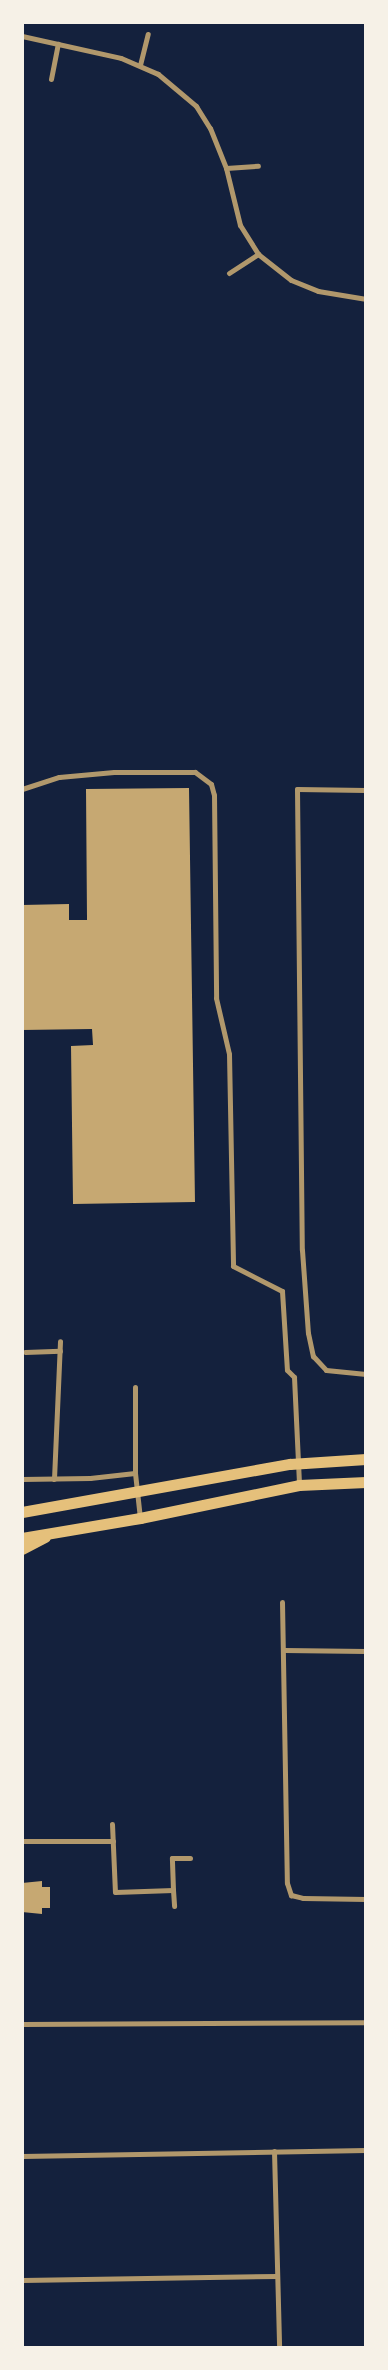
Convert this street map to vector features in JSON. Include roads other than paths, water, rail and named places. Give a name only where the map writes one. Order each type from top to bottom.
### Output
[{"type":"main road","points":[[22,1512],[138,1494],[298,1462],[366,1459]]},
{"type":"main road","points":[[22,1538],[140,1518],[299,1485],[366,1482]]},
{"type":"main road","points":[[22,1503],[57,1508]]},
{"type":"main road","points":[[22,1549],[51,1534]]},
{"type":"street","points":[[140,65],[148,34]]},
{"type":"street","points":[[22,36],[140,65],[158,74],[196,106],[210,128],[226,168],[240,225],[258,254],[291,280],[318,292],[366,299]]},
{"type":"street","points":[[51,79],[58,44]]},
{"type":"street","points":[[226,168],[258,166]]},
{"type":"street","points":[[229,273],[258,254]]},
{"type":"street","points":[[22,789],[59,777],[114,772],[195,772],[211,784],[214,795],[216,998],[229,1054],[233,1266],[282,1292],[287,1370],[294,1377],[299,1485]]},
{"type":"street","points":[[366,790],[297,789],[302,1250],[308,1333],[313,1356],[326,1370],[366,1374]]},
{"type":"street","points":[[54,1479],[60,1341]]},
{"type":"street","points":[[25,1352],[60,1351]]},
{"type":"street","points":[[135,1386],[135,1473],[140,1518]]},
{"type":"street","points":[[22,1479],[54,1479],[135,1473]]},
{"type":"street","points":[[282,1602],[287,1883],[291,1895],[303,1898],[366,1899]]},
{"type":"street","points":[[284,1650],[366,1651]]},
{"type":"street","points":[[112,1824],[115,1892],[173,1890]]},
{"type":"street","points":[[22,1841],[113,1841]]},
{"type":"street","points":[[174,1906],[172,1858],[190,1858]]},
{"type":"street","points":[[22,2024],[366,2022]]},
{"type":"street","points":[[22,2156],[366,2150]]},
{"type":"street","points":[[274,2151],[279,2348]]},
{"type":"street","points":[[22,2280],[277,2276]]}]
